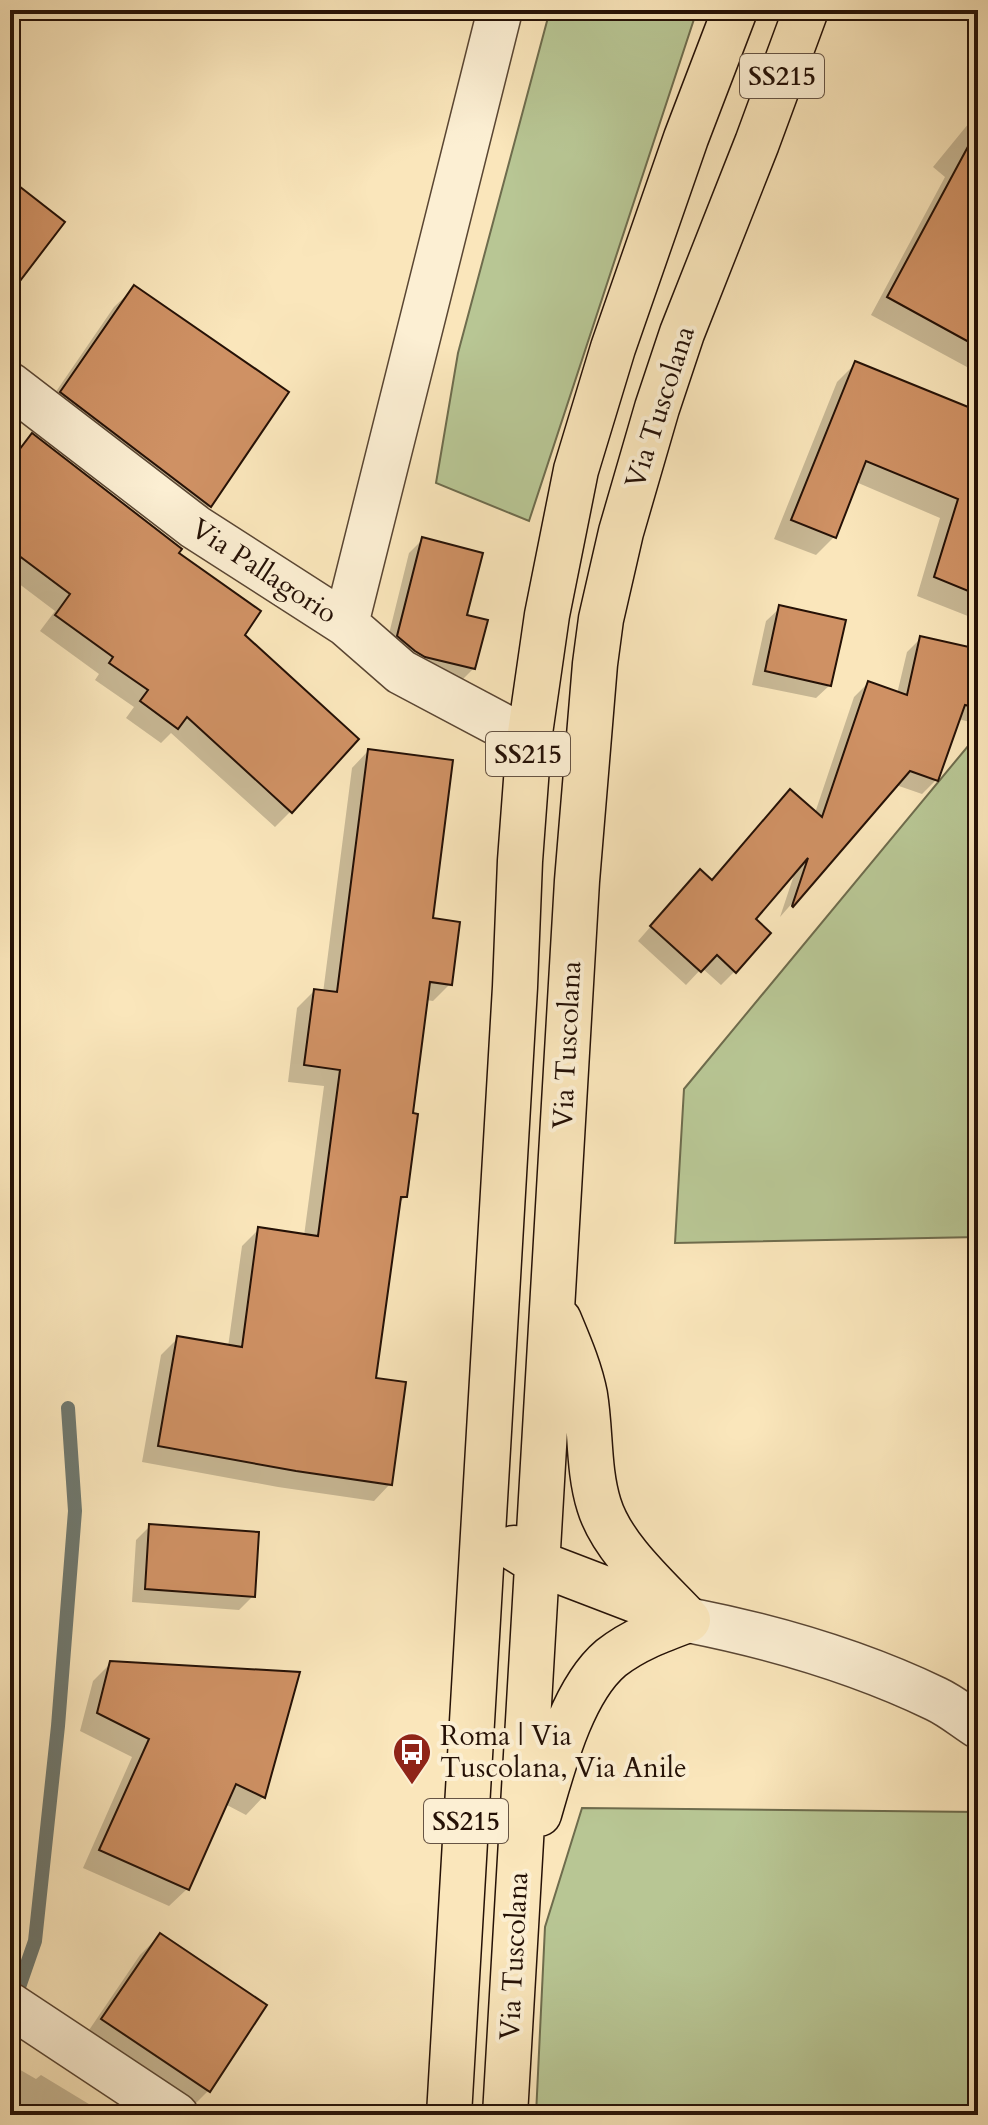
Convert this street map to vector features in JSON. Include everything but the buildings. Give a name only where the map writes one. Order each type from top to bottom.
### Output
[{"type":"main road","name":"Via Tuscolana","points":[[449,2115],[529,740],[547,615],[576,470],[613,348],[686,138],[735,10]]},
{"type":"main road","name":"Via Tuscolana","points":[[505,2115],[582,809],[601,619],[621,532],[682,333],[806,10]]},
{"type":"main road","points":[[757,143],[830,10]]},
{"type":"main road","points":[[552,1305],[573,1354],[585,1396],[592,1470],[605,1520],[624,1550],[688,1620]]},
{"type":"main road","points":[[483,1528],[538,1563],[688,1620]]},
{"type":"main road","points":[[517,1885],[577,1703],[609,1659],[643,1638],[688,1620]]},
{"type":"street","points":[[346,624],[500,10]]},
{"type":"street","name":"Via Pallagorio","points":[[10,385],[195,527],[346,624],[401,672],[529,740]]},
{"type":"street","points":[[688,1620],[766,1636],[833,1657],[938,1700],[978,1726]]},
{"type":"street","points":[[10,2005],[176,2115]]},
{"type":"green space","points":[[550,10],[697,10],[529,521],[436,483],[458,353]]},
{"type":"green space","points":[[978,734],[978,1237],[675,1243],[684,1089]]},
{"type":"green space","points":[[582,1808],[978,1812],[978,2115],[536,2115],[545,1927]]},
{"type":"waterway","points":[[18,1990],[35,1941],[58,1726],[75,1511],[68,1408]]},
{"type":"place","name":"Roma | Via Tuscolana, Via Anile","points":[[412,1786]]}]
